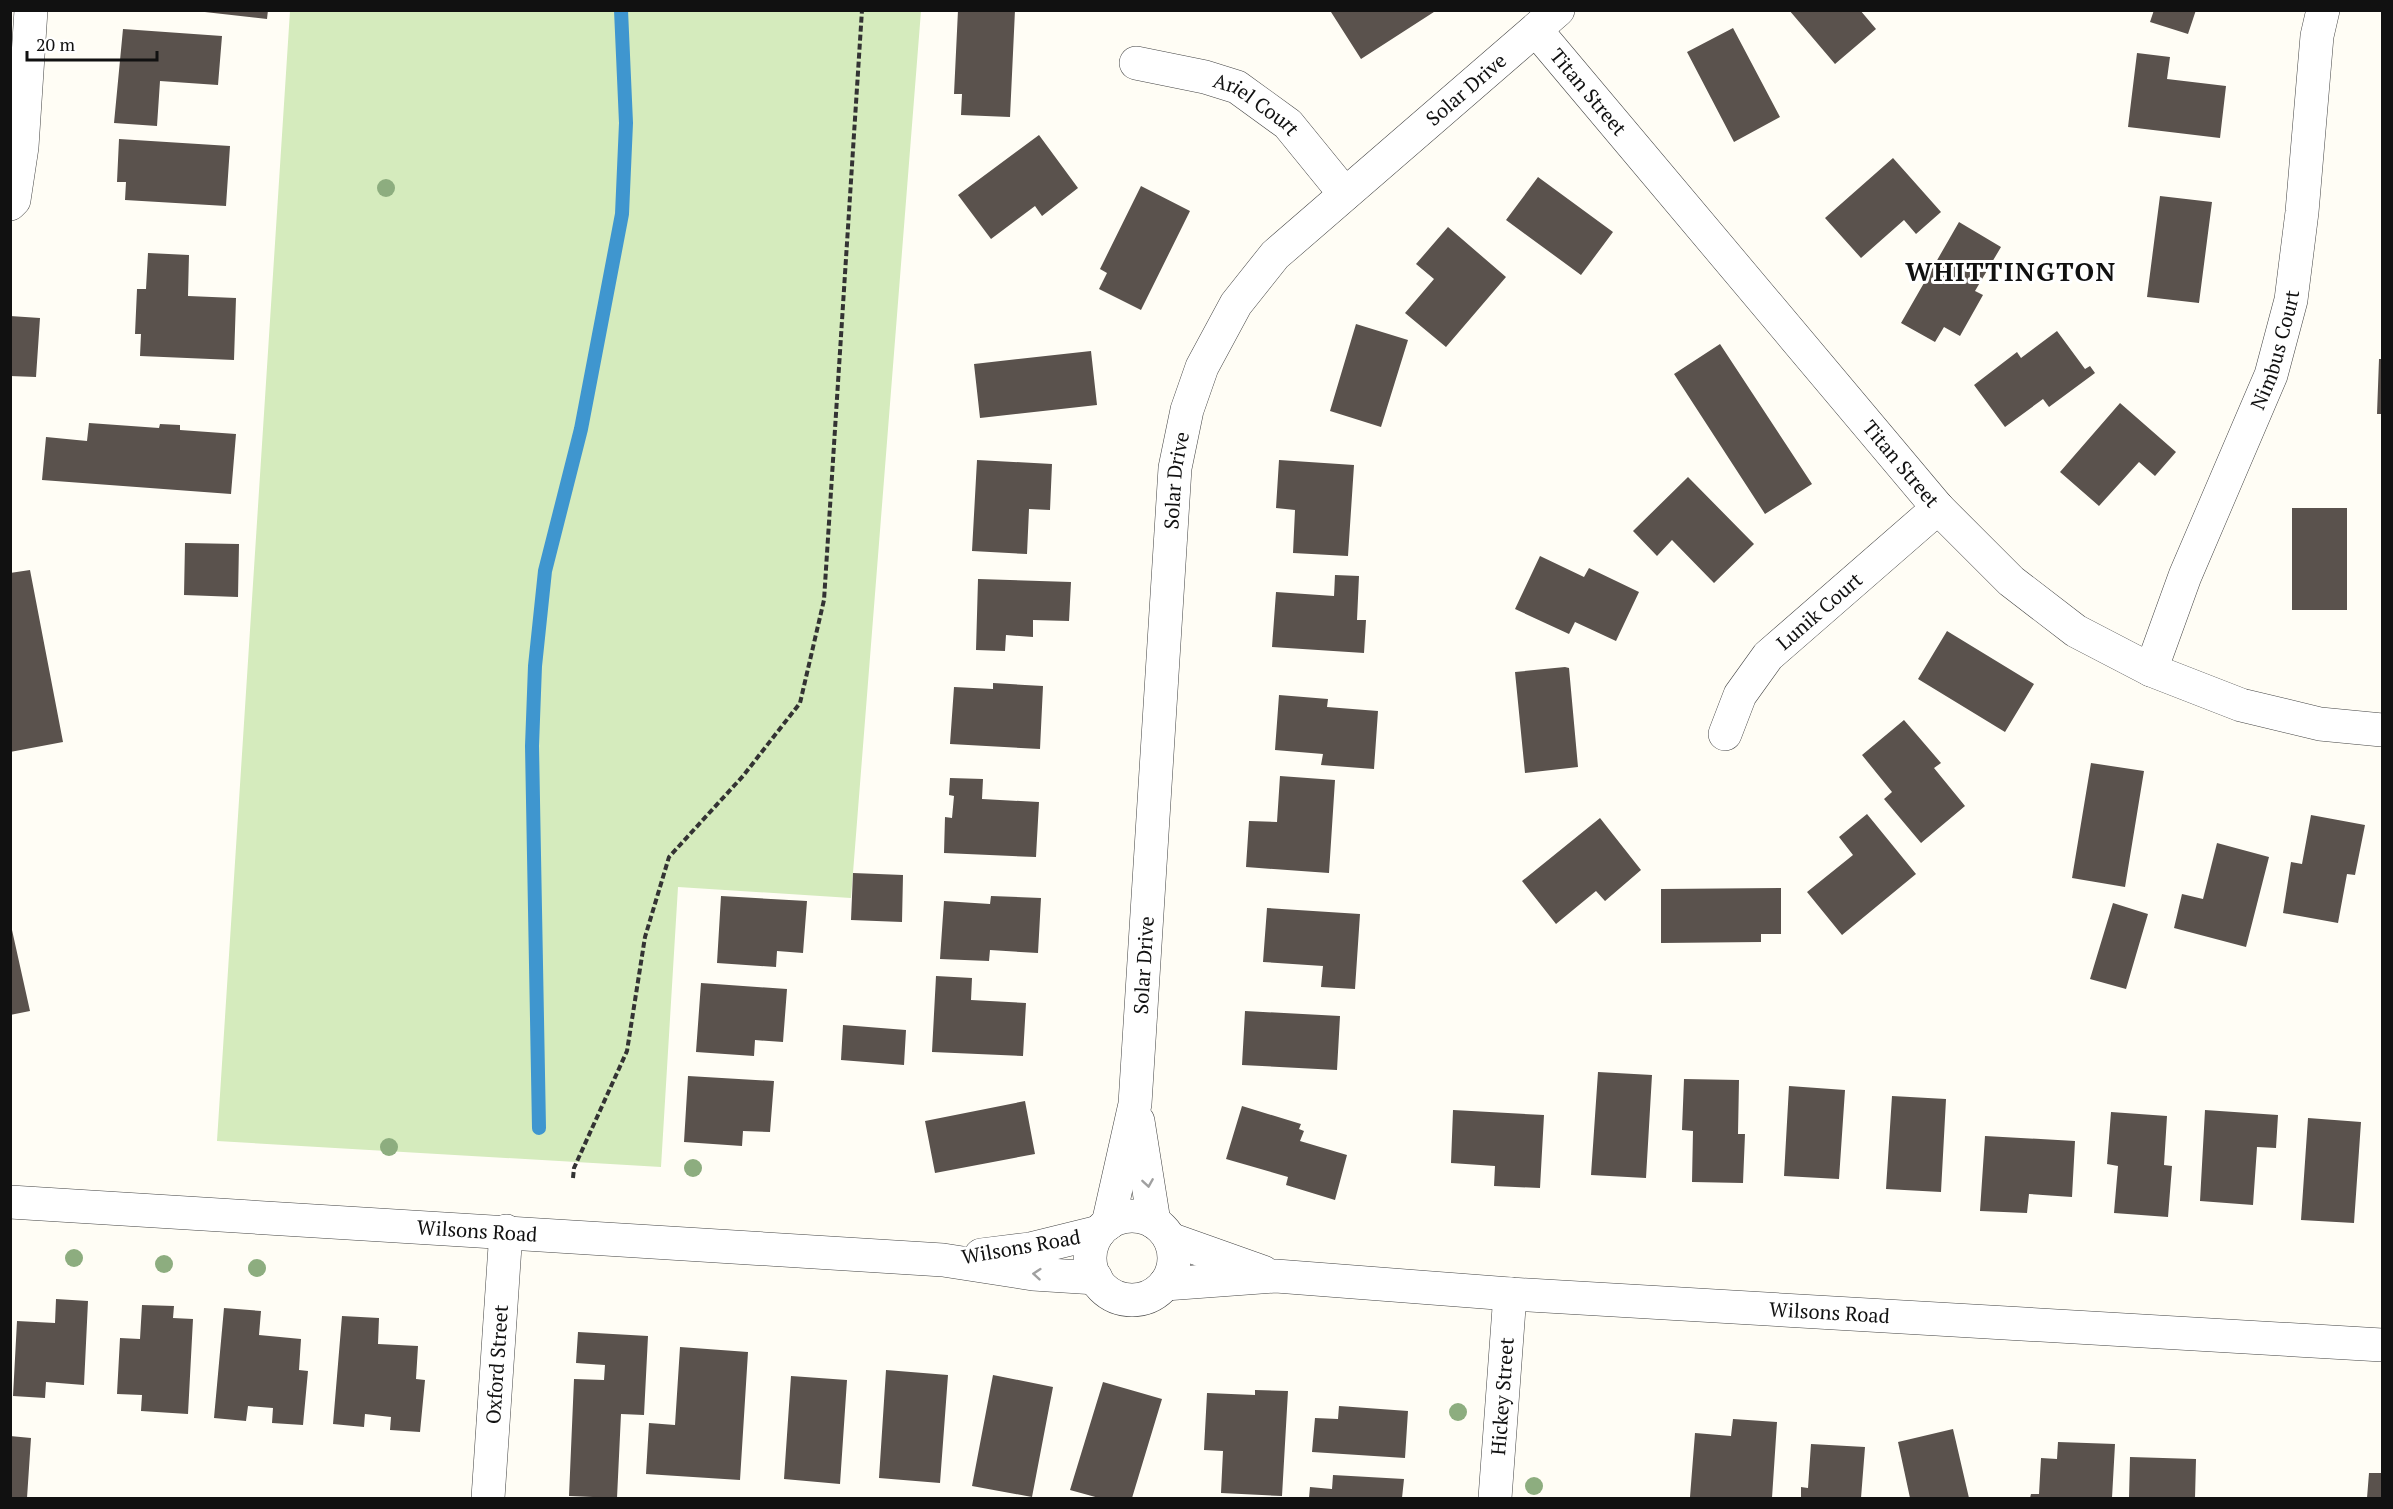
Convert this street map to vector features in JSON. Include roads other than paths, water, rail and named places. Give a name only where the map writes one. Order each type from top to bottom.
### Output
[{"type":"street","points":[[10,204],[14,200],[22,147],[31,10]]},
{"type":"street","name":"Nimbus Court","points":[[2151,670],[2185,576],[2271,375],[2285,322],[2299,234],[2317,36],[2323,10]]},
{"type":"street","name":"Titan Street","points":[[1547,20],[1938,508],[2011,581],[2067,624],[2151,670],[2241,705],[2320,724],[2382,730]]},
{"type":"street","name":"Solar Drive","points":[[1103,1228],[1135,1104],[1175,468],[1187,410],[1202,367],[1236,304],[1275,255],[1547,20]]},
{"type":"street","name":"Ariel Court","points":[[1136,63],[1205,77],[1237,87],[1288,124],[1345,194]]},
{"type":"street","name":"Lunik Court","points":[[1725,734],[1740,695],[1768,656],[1938,508]]},
{"type":"street","name":"Solar Drive","points":[[1135,1104],[1162,1231]]},
{"type":"street","name":"Wilsons Road","points":[[10,1202],[944,1260],[1033,1274],[1096,1278]]},
{"type":"street","points":[[1131,1216],[1142,1217],[1162,1231],[1174,1262],[1165,1284],[1155,1293],[1142,1299],[1129,1299],[1110,1292],[1096,1278],[1091,1266],[1093,1243],[1103,1228],[1131,1216]]},
{"type":"street","name":"Wilsons Road","points":[[944,1260],[1030,1249],[1103,1228]]},
{"type":"street","name":"Oxford Street","points":[[488,1498],[506,1231]]},
{"type":"street","name":"Wilsons Road","points":[[1162,1231],[1276,1276]]},
{"type":"street","name":"Wilsons Road","points":[[1165,1284],[1276,1276],[1510,1294],[2382,1345]]},
{"type":"street","name":"Hickey Street","points":[[1495,1498],[1510,1294]]},
{"type":"waterway","points":[[539,1128],[532,746],[535,666],[545,571],[581,429],[622,214],[626,123],[621,10]]},
{"type":"district","name":"WHITTINGTON","points":[[2011,272]]}]
